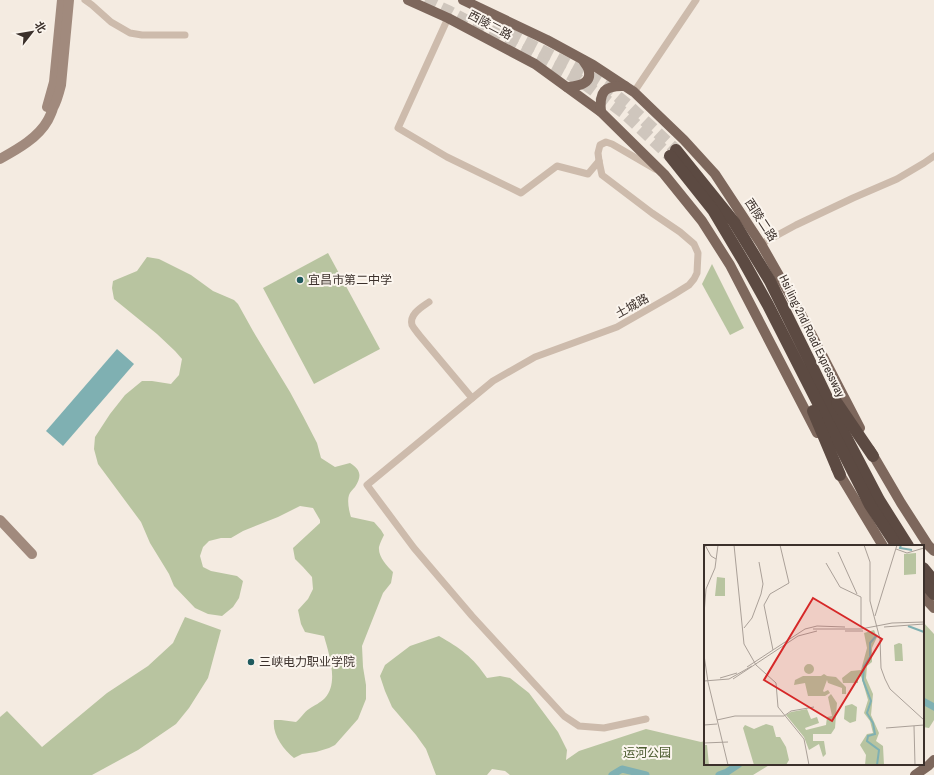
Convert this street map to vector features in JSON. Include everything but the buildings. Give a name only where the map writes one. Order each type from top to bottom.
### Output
[{"type":"highway","name":"Hsi ling 2nd Road Expressway","points":[[896,545],[870,505],[841,437],[808,358],[770,281],[734,222],[673,153],[713,210],[744,262],[841,437],[907,545]]},
{"type":"highway","points":[[768,305],[840,475]]},
{"type":"highway","points":[[808,358],[843,413],[873,456]]},
{"type":"highway","points":[[924,569],[934,581]]},
{"type":"highway","points":[[924,582],[934,594]]},
{"type":"main road","points":[[0,153],[31,131],[41,120],[46,110],[54,82],[62,0]]},
{"type":"main road","points":[[0,159],[20,148],[40,131],[48,121],[56,103],[61,84],[69,0]]},
{"type":"main road","name":"西陵二路","points":[[408,0],[448,18],[535,64],[601,112],[664,174],[702,221],[730,265],[840,475],[882,545]]},
{"type":"main road","name":"西陵二路","points":[[463,0],[547,40],[593,65],[634,92],[684,140],[714,174],[762,244],[843,395],[873,456],[901,503],[932,546]]},
{"type":"main road","points":[[567,87],[581,85],[586,82],[590,73],[583,60]]},
{"type":"main road","points":[[601,112],[600,98],[605,90],[610,86],[624,86]]},
{"type":"main road","points":[[0,520],[32,554]]},
{"type":"main road","points":[[924,597],[934,608]]},
{"type":"main road","points":[[915,775],[934,760]]},
{"type":"street","points":[[85,0],[111,22],[130,32],[142,35],[185,35]]},
{"type":"street","points":[[634,92],[696,0]]},
{"type":"street","points":[[448,18],[398,128],[447,157],[521,193],[557,166],[588,174],[599,161],[598,153],[600,145],[606,142],[619,147],[664,174]]},
{"type":"street","points":[[762,244],[796,224],[897,179],[934,156]]},
{"type":"street","name":"土城路","points":[[599,161],[602,175],[680,232],[694,244],[698,253],[697,273],[694,279],[689,285],[673,295],[617,327],[535,357],[493,381],[367,485],[424,560],[472,616],[564,716],[579,726],[604,728],[646,719]]},
{"type":"street","points":[[429,302],[414,315],[412,320],[413,326],[472,398]]},
{"type":"green space","points":[[328,253],[380,349],[314,384],[263,288]]},
{"type":"green space","points":[[147,257],[159,259],[191,275],[213,291],[234,300],[238,304],[303,416],[317,443],[321,458],[335,467],[350,463],[358,471],[359,480],[348,497],[348,506],[351,517],[374,522],[384,535],[380,542],[379,551],[383,561],[393,572],[391,583],[383,593],[362,646],[366,699],[358,719],[335,745],[329,748],[302,754],[294,758],[279,741],[274,725],[274,720],[296,722],[307,710],[325,698],[331,685],[332,668],[324,636],[305,632],[301,624],[298,610],[308,599],[313,589],[312,577],[295,559],[293,548],[320,523],[320,520],[313,508],[300,506],[278,517],[243,531],[231,538],[221,538],[209,541],[203,547],[200,556],[203,567],[211,571],[237,576],[243,581],[239,598],[233,607],[222,616],[208,614],[195,608],[174,586],[169,574],[150,543],[141,522],[98,464],[94,449],[95,437],[125,395],[142,381],[171,384],[179,375],[182,359],[157,334],[114,299],[112,288],[113,281],[137,271]]},
{"type":"green space","points":[[712,264],[744,328],[730,335],[702,284]]},
{"type":"green space","points":[[185,617],[221,630],[208,678],[189,708],[176,724],[138,750],[92,775],[0,775],[0,717],[7,711],[42,747],[107,693],[148,666],[173,643]]},
{"type":"green space","points":[[924,623],[934,634],[934,720],[929,728],[924,727]]},
{"type":"green space","name":"运河公园","points":[[439,636],[466,654],[477,664],[487,678],[500,676],[510,678],[529,693],[558,732],[567,750],[566,760],[579,751],[646,729],[701,742],[704,741],[704,765],[769,765],[753,775],[510,775],[505,771],[492,769],[487,775],[436,775],[426,749],[392,707],[380,676],[385,665],[410,646]]},
{"type":"water","points":[[117,349],[134,364],[63,446],[46,431]]},
{"type":"waterway","points":[[924,702],[934,707]]},
{"type":"waterway","points":[[719,775],[738,765]]},
{"type":"waterway","points":[[612,775],[622,769],[646,775]]},
{"type":"tunnel","points":[[425,0],[578,79],[624,113],[670,156]]},
{"type":"tunnel","points":[[477,17],[576,68],[604,85],[676,150]]},
{"type":"place","name":"宜昌市第二中学","points":[[300,280]]},
{"type":"place","name":"三峡电力职业学院","points":[[251,662]]}]
